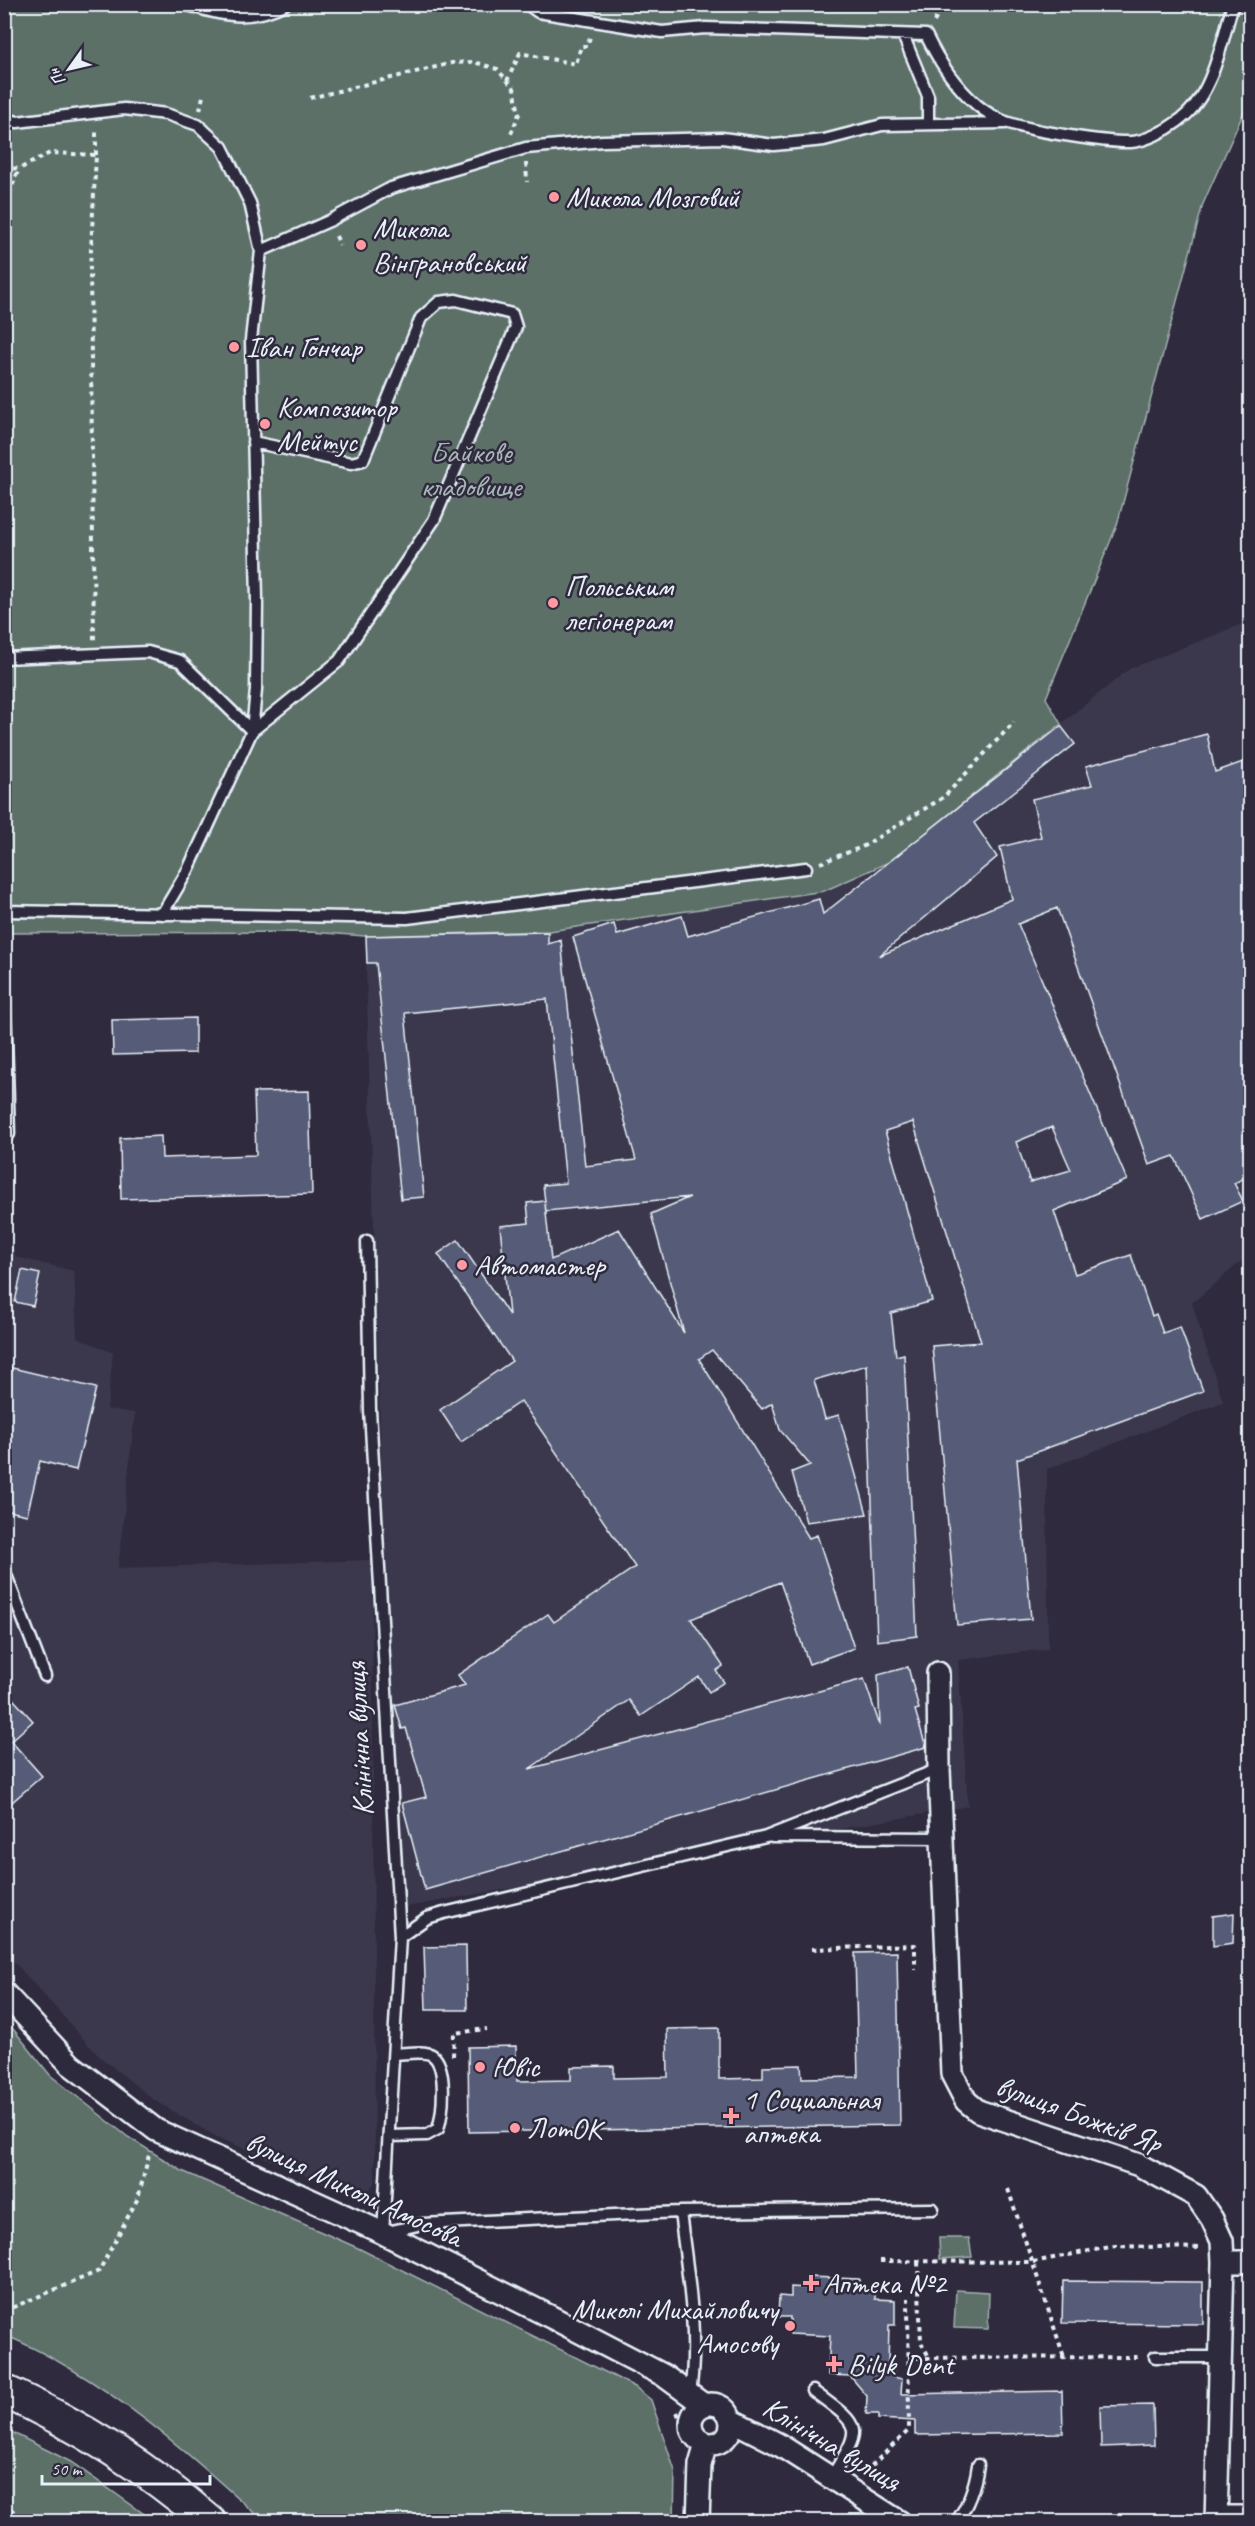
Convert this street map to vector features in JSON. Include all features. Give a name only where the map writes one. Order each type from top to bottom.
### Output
[{"type":"main road","points":[[4,2391],[44,2409],[96,2438],[151,2474],[210,2522]]},
{"type":"street","name":"вулиця Божків Яр","points":[[938,1673],[939,1769],[952,2074],[966,2101],[993,2118],[1153,2171],[1196,2196],[1212,2219],[1223,2256],[1216,2519]]},
{"type":"street","name":"вулиця Миколи Амосова","points":[[4,1993],[71,2065],[156,2130],[383,2233],[663,2375],[697,2399]]},
{"type":"street","points":[[1223,2256],[1251,2262]]},
{"type":"street","points":[[697,2399],[724,2408],[731,2420],[729,2433],[719,2443],[706,2444],[695,2437],[691,2425],[697,2399]]},
{"type":"street","name":"Клінічна вулиця","points":[[731,2420],[762,2435],[900,2522]]},
{"type":"street","points":[[698,2522],[700,2465],[706,2444]]},
{"type":"street","points":[[1216,2519],[1251,2517]]},
{"type":"lane","points":[[184,4],[233,17],[252,16],[285,4]]},
{"type":"lane","points":[[527,4],[538,12],[662,32],[705,28],[926,35],[940,64],[978,106],[1008,123]]},
{"type":"lane","points":[[261,251],[329,221],[391,188],[485,158],[526,148],[603,141],[722,138],[774,145],[824,140],[882,125],[928,123],[1008,123],[1068,135],[1132,142],[1154,135],[1179,122],[1200,99],[1213,70],[1233,4]]},
{"type":"lane","points":[[903,35],[928,96],[928,123]]},
{"type":"lane","points":[[4,118],[17,122],[124,110],[166,114],[198,125],[222,147],[245,194],[261,251],[251,340],[257,612],[256,690],[252,731],[188,870],[162,914]]},
{"type":"lane","points":[[252,731],[339,661],[434,520],[516,327],[512,314],[456,300],[439,302],[421,318],[363,460],[351,463],[253,442]]},
{"type":"lane","points":[[4,658],[148,652],[180,661],[252,731]]},
{"type":"lane","points":[[4,911],[407,918],[806,868]]},
{"type":"lane","points":[[4,967],[9,1134]]},
{"type":"lane","name":"Клінічна вулиця","points":[[367,1241],[370,1410],[400,1937],[383,2233]]},
{"type":"lane","points":[[4,1570],[45,1677]]},
{"type":"lane","points":[[400,1937],[428,1917],[766,1837],[939,1769]]},
{"type":"lane","points":[[766,1837],[943,1838]]},
{"type":"lane","points":[[390,2136],[427,2135],[438,2129],[443,2115],[441,2071],[434,2056],[394,2054]]},
{"type":"lane","points":[[383,2233],[422,2224],[680,2212],[933,2209]]},
{"type":"lane","points":[[680,2212],[692,2312],[697,2399]]},
{"type":"lane","points":[[1155,2357],[1221,2357]]},
{"type":"lane","points":[[813,2391],[841,2411],[854,2427],[855,2439],[831,2478]]},
{"type":"lane","points":[[956,2522],[966,2509],[975,2484],[978,2465]]},
{"type":"path","points":[[938,16],[944,4]]},
{"type":"path","points":[[507,81],[520,53],[576,64],[581,46],[587,46],[590,37]]},
{"type":"path","points":[[310,98],[452,63],[474,62],[497,69],[514,88],[519,114],[508,140],[485,158]]},
{"type":"path","points":[[94,654],[90,268],[97,112]]},
{"type":"path","points":[[4,167],[19,169],[50,153],[96,155]]},
{"type":"path","points":[[4,199],[7,199],[19,169]]},
{"type":"path","points":[[806,868],[862,847],[944,797],[1014,722]]},
{"type":"path","points":[[812,1949],[915,1945],[915,1970]]},
{"type":"path","points":[[441,2071],[455,2053],[454,2033],[487,2029]]},
{"type":"path","points":[[4,2312],[99,2271],[138,2198],[156,2130]]},
{"type":"path","points":[[1008,2189],[1064,2357]]},
{"type":"path","points":[[880,2261],[1033,2262],[1115,2246],[1223,2256]]},
{"type":"path","points":[[918,2262],[921,2342],[929,2357]]},
{"type":"path","points":[[865,2472],[909,2430],[908,2298]]},
{"type":"path","points":[[908,2358],[1155,2357]]},
{"type":"path","points":[[663,2375],[667,2393],[700,2465]]},
{"type":"path","points":[[4,2503],[25,2522]]},
{"type":"shaded area","points":[[1245,623],[1250,654],[1250,1254],[1192,1303],[1223,1402],[1047,1469],[1048,1649],[958,1660],[968,1806],[395,1909],[365,936],[549,931],[891,861],[1129,669]]},
{"type":"shaded area","points":[[4,1224],[16,1257],[74,1271],[77,1337],[113,1353],[107,1409],[135,1413],[118,1568],[372,1560],[375,2182],[362,2200],[215,2136],[154,2100],[99,2056],[5,1952]]},
{"type":"green space","name":"Байкове кладовище","points":[[4,5],[1250,5],[1250,98],[1203,204],[1117,525],[1046,698],[1061,724],[891,861],[824,891],[549,931],[365,936],[310,932],[5,933]]},
{"type":"green space","points":[[5,2019],[50,2075],[128,2137],[182,2171],[358,2248],[635,2387],[651,2400],[675,2471],[674,2521],[263,2521],[142,2417],[76,2372],[5,2335]]},
{"type":"green space","points":[[939,2238],[969,2238],[972,2257],[940,2259]]},
{"type":"green space","points":[[956,2290],[989,2292],[988,2329],[954,2328]]},
{"type":"green space","points":[[5,2429],[71,2462],[154,2521],[5,2521]]},
{"type":"building","points":[[1061,726],[1075,744],[974,823],[997,857],[879,956],[1012,899],[1000,847],[1041,837],[1032,799],[1092,785],[1086,766],[1207,734],[1215,772],[1251,759],[1251,1175],[1234,1183],[1243,1201],[1203,1219],[1174,1156],[1149,1165],[1057,908],[1018,924],[1127,1180],[1054,1211],[1075,1274],[1131,1255],[1152,1316],[1156,1314],[1163,1333],[1180,1327],[1203,1391],[1017,1459],[1031,1619],[957,1625],[932,1346],[981,1342],[913,1122],[885,1131],[932,1301],[891,1313],[896,1356],[904,1354],[917,1636],[877,1641],[867,1365],[814,1380],[825,1419],[839,1415],[867,1514],[806,1522],[792,1472],[810,1465],[780,1430],[772,1403],[762,1409],[712,1350],[699,1359],[809,1538],[817,1535],[854,1648],[809,1664],[780,1582],[691,1619],[723,1666],[716,1671],[724,1682],[709,1692],[699,1677],[641,1716],[629,1700],[529,1769],[864,1679],[880,1726],[878,1675],[908,1667],[919,1709],[915,1710],[926,1747],[425,1890],[402,1803],[426,1797],[406,1728],[402,1729],[395,1705],[465,1685],[458,1675],[548,1614],[554,1622],[635,1567],[521,1401],[461,1442],[440,1410],[512,1361],[438,1254],[458,1240],[509,1315],[500,1226],[529,1223],[527,1203],[545,1201],[543,1185],[566,1183],[547,999],[405,1013],[424,1197],[401,1199],[376,963],[367,963],[366,936],[548,932],[548,944],[561,940],[585,1166],[636,1160],[573,937],[614,924],[617,935],[682,916],[688,936],[819,899],[823,914]],"holes":[[[1052,1127],[1071,1170],[1030,1182],[1016,1142]],[[690,1197],[651,1214],[684,1333],[619,1229],[551,1260],[545,1204],[546,1211]]]},
{"type":"building","points":[[195,1018],[195,1053],[113,1055],[112,1020]]},
{"type":"building","points":[[309,1091],[312,1194],[121,1199],[120,1138],[161,1136],[162,1158],[256,1155],[254,1092]]},
{"type":"building","points":[[22,1270],[40,1274],[33,1306],[15,1302]]},
{"type":"building","points":[[4,1366],[96,1388],[76,1470],[40,1461],[27,1515],[4,1510]]},
{"type":"building","points":[[4,1689],[33,1721],[11,1741],[42,1776],[4,1809]]},
{"type":"building","points":[[1234,1913],[1233,1943],[1213,1946],[1213,1916]]},
{"type":"building","points":[[466,1946],[467,2010],[426,2010],[424,1947]]},
{"type":"building","points":[[897,1952],[900,2125],[469,2132],[468,2047],[516,2046],[517,2081],[571,2080],[571,2067],[614,2066],[614,2078],[668,2077],[667,2029],[719,2028],[719,2079],[763,2078],[763,2066],[801,2065],[802,2078],[858,2077],[855,1953]]},
{"type":"building","points":[[809,2277],[859,2279],[859,2287],[875,2288],[875,2299],[895,2300],[895,2325],[889,2325],[888,2367],[894,2367],[893,2377],[902,2379],[901,2394],[1062,2391],[1063,2433],[915,2435],[915,2421],[878,2419],[878,2414],[866,2414],[867,2396],[850,2376],[828,2375],[830,2336],[790,2334],[790,2317],[778,2317],[779,2296],[791,2297],[791,2287],[808,2288]]},
{"type":"building","points":[[1063,2281],[1203,2282],[1203,2324],[1062,2323]]},
{"type":"building","points":[[1153,2405],[1154,2445],[1101,2447],[1100,2406]]},
{"type":"place","name":"Микола Мозговий","points":[[554,197]]},
{"type":"place","name":"Микола Вінграновський","points":[[361,245]]},
{"type":"place","name":"Іван Гончар","points":[[234,347]]},
{"type":"place","name":"Композитор Мейтус","points":[[265,424]]},
{"type":"place","name":"Польським легіонерам","points":[[553,603]]},
{"type":"place","name":"Автомастер","points":[[462,1265]]},
{"type":"place","name":"Ювіс","points":[[480,2067]]},
{"type":"place","name":"1 Социальная аптека","points":[[731,2116]]},
{"type":"place","name":"ЛотОК","points":[[515,2128]]},
{"type":"place","name":"Аптека №2","points":[[811,2283]]},
{"type":"place","name":"Миколі Михайловичу Амосову","points":[[790,2326]]},
{"type":"place","name":"Bilyk Dent","points":[[834,2364]]}]
